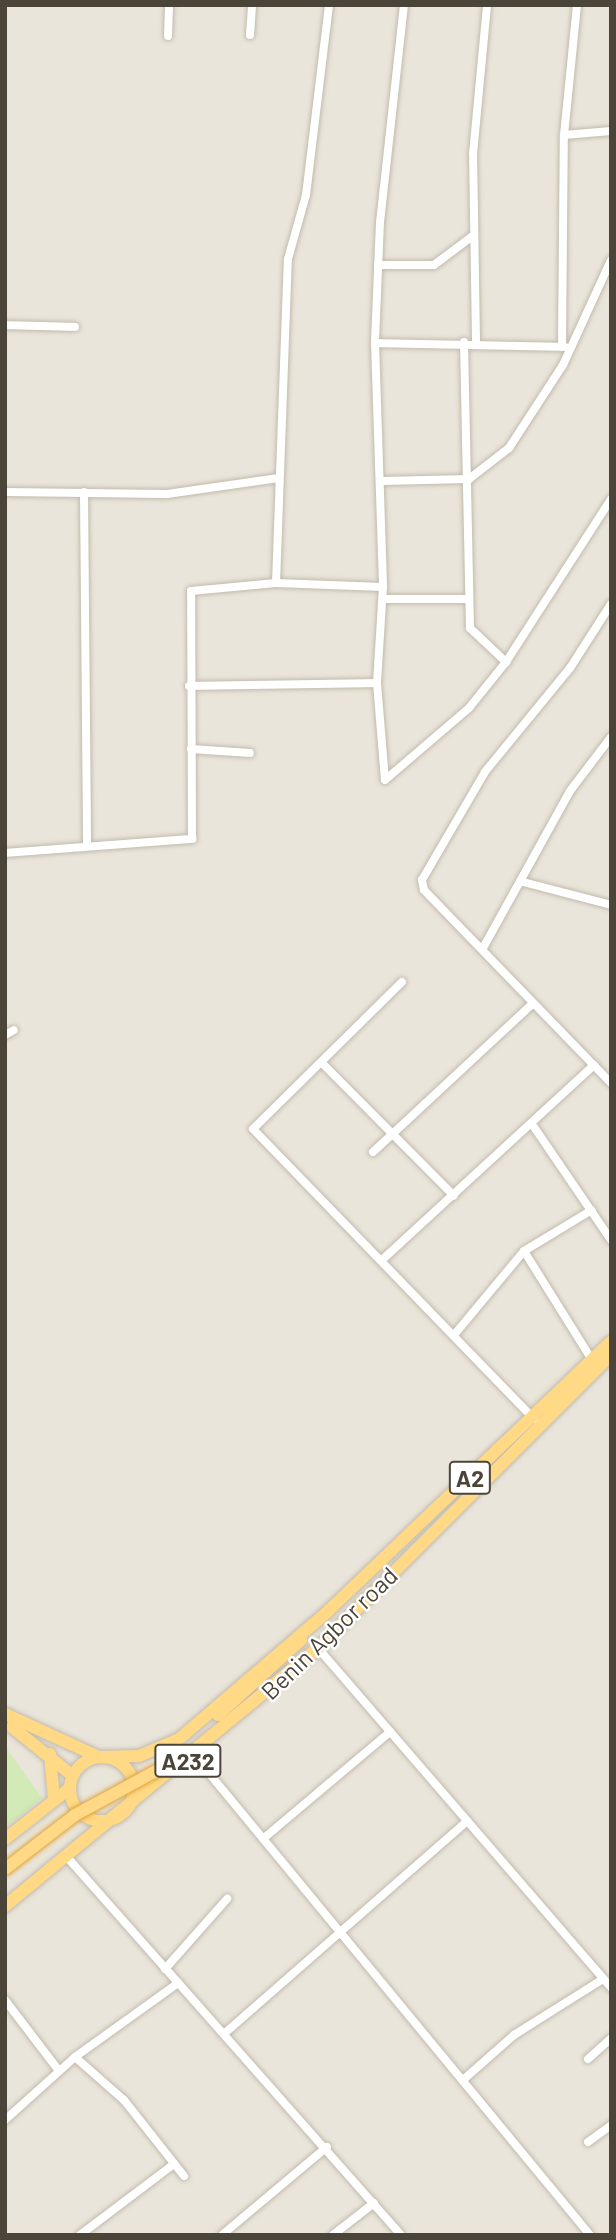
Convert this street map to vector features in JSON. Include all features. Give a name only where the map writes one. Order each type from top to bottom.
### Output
[{"type":"highway","name":"Benin Agbor road","points":[[5,1906],[121,1815],[184,1754],[318,1648],[338,1623],[611,1342]]},
{"type":"highway","name":"Benin Agbor road","points":[[5,1714],[99,1757],[139,1756],[179,1739],[327,1612],[536,1420],[611,1355]]},
{"type":"highway","name":"A2","points":[[5,1858],[70,1809],[184,1754],[327,1612]]},
{"type":"highway","name":"A2","points":[[5,1869],[75,1815],[184,1754],[338,1623]]},
{"type":"highway","points":[[5,1723],[50,1754],[72,1782],[74,1805],[87,1817],[121,1815],[132,1800],[133,1781],[118,1761],[99,1757],[72,1782],[54,1800],[5,1839]]},
{"type":"highway","points":[[50,1754],[54,1800]]},
{"type":"street","points":[[167,36],[169,5]]},
{"type":"street","points":[[250,35],[252,5]]},
{"type":"street","points":[[276,583],[288,259],[306,195],[330,5]]},
{"type":"street","points":[[404,5],[378,265],[375,343],[383,481],[383,599],[377,683],[385,780],[469,708],[506,662],[611,499]]},
{"type":"street","points":[[477,341],[473,154],[487,5]]},
{"type":"street","points":[[567,347],[564,135],[577,5]]},
{"type":"street","points":[[564,135],[611,131]]},
{"type":"street","points":[[378,265],[435,265],[474,235]]},
{"type":"street","points":[[383,481],[468,479],[509,448],[567,347],[611,260]]},
{"type":"street","points":[[5,325],[75,327]]},
{"type":"street","points":[[375,343],[477,341],[567,347]]},
{"type":"street","points":[[464,342],[468,479],[467,598],[470,628],[506,662]]},
{"type":"street","points":[[5,492],[167,494],[279,478]]},
{"type":"street","points":[[84,492],[87,845]]},
{"type":"street","points":[[5,853],[192,839],[189,686],[191,591],[276,583],[383,587]]},
{"type":"street","points":[[383,599],[467,598]]},
{"type":"street","points":[[611,604],[570,668],[485,772],[425,872],[424,890],[611,1083]]},
{"type":"street","points":[[189,686],[377,683]]},
{"type":"street","points":[[483,948],[523,882],[570,791],[611,737]]},
{"type":"street","points":[[191,749],[250,753]]},
{"type":"street","points":[[523,882],[611,905]]},
{"type":"street","points":[[402,982],[253,1129],[536,1420]]},
{"type":"street","points":[[373,1152],[390,1133],[532,1004]]},
{"type":"street","points":[[5,1035],[14,1030]]},
{"type":"street","points":[[322,1063],[454,1196]]},
{"type":"street","points":[[382,1260],[534,1127],[594,1065]]},
{"type":"street","points":[[534,1127],[611,1240]]},
{"type":"street","points":[[454,1335],[524,1251],[592,1210]]},
{"type":"street","points":[[524,1251],[592,1360]]},
{"type":"street","points":[[318,1648],[611,1988]]},
{"type":"street","points":[[264,1838],[390,1732]]},
{"type":"street","points":[[184,1754],[264,1838],[587,2234]]},
{"type":"street","points":[[225,2034],[339,1928],[467,1821]]},
{"type":"street","points":[[67,1857],[327,2147],[401,2235]]},
{"type":"street","points":[[165,1969],[227,1899]]},
{"type":"street","points":[[463,2080],[514,2035],[603,1979]]},
{"type":"street","points":[[5,2120],[75,2056],[178,1983]]},
{"type":"street","points":[[5,2000],[59,2071]]},
{"type":"street","points":[[588,2059],[611,2038]]},
{"type":"street","points":[[75,2056],[124,2100],[184,2176]]},
{"type":"street","points":[[588,2142],[611,2125]]},
{"type":"street","points":[[222,2235],[327,2147]]},
{"type":"street","points":[[80,2235],[174,2164]]},
{"type":"street","points":[[333,2235],[374,2203]]},
{"type":"shaded area","points":[[5,5],[611,5],[611,2235],[5,2235]]},
{"type":"green space","points":[[5,1746],[42,1798],[5,1828]]}]
